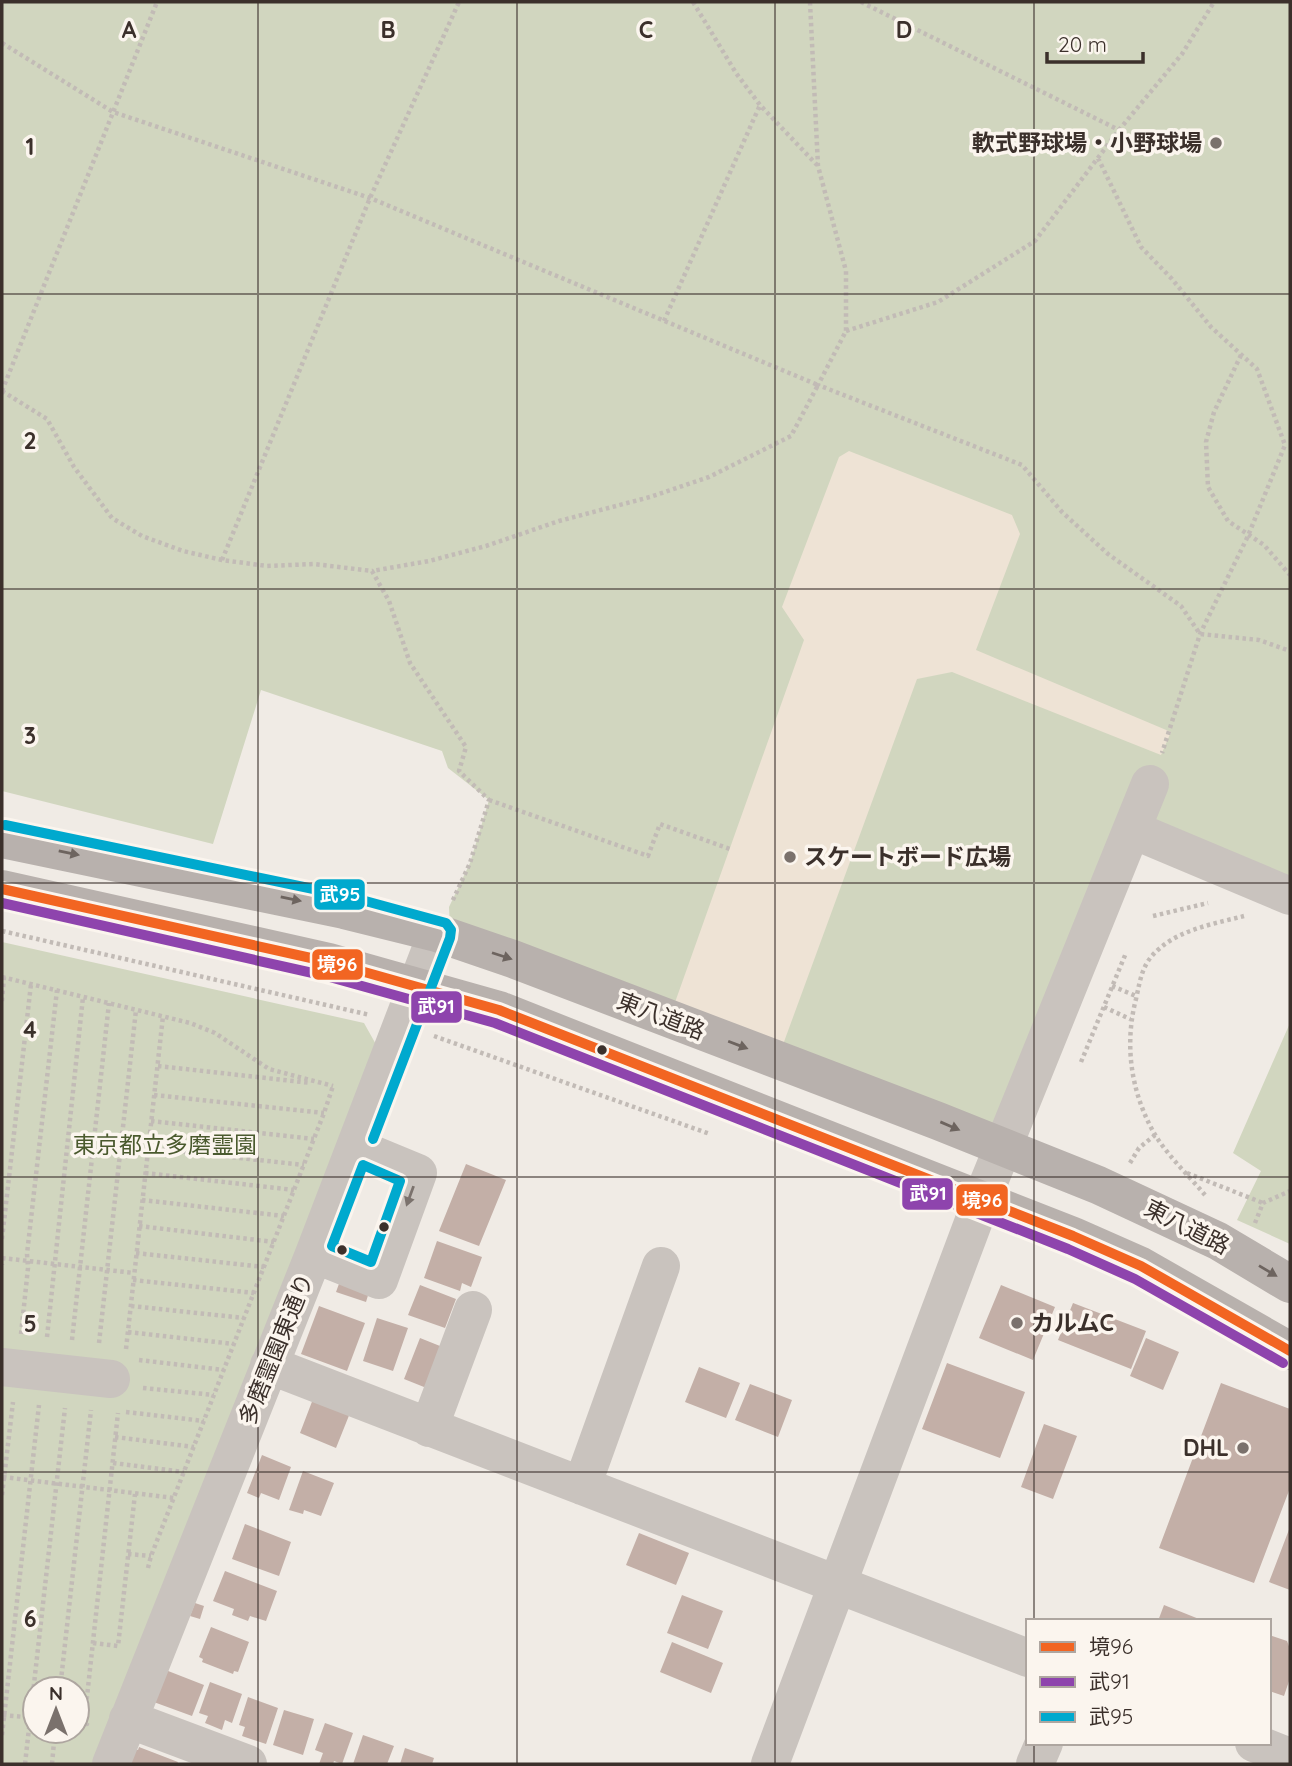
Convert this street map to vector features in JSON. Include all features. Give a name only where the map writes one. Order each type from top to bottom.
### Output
[{"type":"main road","name":"東八道路","points":[[2,839],[344,910],[437,933],[513,959],[1004,1148],[1156,1210],[1218,1241],[1290,1284]]},
{"type":"main road","points":[[2,889],[329,962],[499,1010],[982,1199],[1141,1266],[1290,1351]]},
{"type":"street","points":[[770,1764],[982,1199],[1150,784]]},
{"type":"street","points":[[1133,830],[1290,896]]},
{"type":"street","name":"多磨霊園東通り","points":[[111,1764],[314,1254],[437,933]]},
{"type":"street","points":[[314,1254],[379,1280],[418,1173],[355,1147]]},
{"type":"street","points":[[582,1486],[661,1266]]},
{"type":"street","points":[[429,1428],[474,1310]]},
{"type":"street","points":[[269,1366],[1026,1657]]},
{"type":"street","points":[[2,1367],[125,1384]]},
{"type":"street","points":[[128,1719],[248,1764]]},
{"type":"street","points":[[1035,1764],[1043,1745]]},
{"type":"street","points":[[1259,1745],[1290,1757]]},
{"type":"path","points":[[157,2],[2,392],[47,419],[74,467],[112,518],[142,536],[184,551],[222,560],[267,566],[314,564],[372,571],[429,561],[486,546],[559,521],[650,497],[709,477],[791,436],[846,331],[846,271],[818,166],[810,2]]},
{"type":"path","points":[[222,560],[370,198],[459,2]]},
{"type":"path","points":[[694,2],[736,73],[760,105],[818,166]]},
{"type":"path","points":[[860,2],[1119,131]]},
{"type":"path","points":[[846,331],[938,302],[1035,241],[1182,54],[1214,2]]},
{"type":"path","points":[[2,43],[113,112],[370,198],[818,385],[1022,465],[1062,512],[1108,554],[1181,606],[1200,634]]},
{"type":"path","points":[[664,321],[760,105]]},
{"type":"path","points":[[1098,158],[1141,247],[1211,327],[1257,369],[1285,445],[1248,536],[1200,634],[1171,732],[1150,784]]},
{"type":"path","points":[[1241,355],[1214,412],[1206,442],[1208,487],[1228,521],[1264,545],[1290,575]]},
{"type":"path","points":[[372,571],[389,600],[410,663],[466,747],[459,771],[489,800],[648,856],[660,824],[730,849]]},
{"type":"path","points":[[1200,634],[1259,640],[1290,651]]},
{"type":"path","points":[[437,933],[470,863],[489,800]]},
{"type":"path","points":[[1153,916],[1205,902],[1217,905]]},
{"type":"path","points":[[1212,1202],[1155,1135],[1137,1097],[1128,1047],[1130,1019],[1145,962],[1162,946],[1203,926],[1253,914],[1241,911]]},
{"type":"path","points":[[2,931],[373,1015]]},
{"type":"path","points":[[1082,1062],[1126,953]]},
{"type":"path","points":[[2,1001],[3,977],[190,1023],[215,1032],[269,1069],[333,1086]]},
{"type":"path","points":[[2,1239],[31,984]]},
{"type":"path","points":[[1112,986],[1136,996]]},
{"type":"path","points":[[28,1268],[57,990]]},
{"type":"path","points":[[54,1271],[83,997]]},
{"type":"path","points":[[80,1274],[109,1003]]},
{"type":"path","points":[[1104,1007],[1130,1019]]},
{"type":"path","points":[[106,1277],[136,1010]]},
{"type":"path","points":[[422,1031],[722,1139]]},
{"type":"path","points":[[158,1066],[333,1086]]},
{"type":"path","points":[[128,1554],[151,1556],[333,1086]]},
{"type":"path","points":[[154,1095],[324,1113]]},
{"type":"path","points":[[151,1121],[314,1139]]},
{"type":"path","points":[[1129,1165],[1139,1148],[1155,1135]]},
{"type":"path","points":[[149,1148],[304,1165]]},
{"type":"path","points":[[1186,1172],[1263,1203]]},
{"type":"path","points":[[145,1173],[294,1191]]},
{"type":"path","points":[[1256,1220],[1263,1203],[1290,1191]]},
{"type":"path","points":[[142,1200],[284,1216]]},
{"type":"path","points":[[139,1226],[274,1242]]},
{"type":"path","points":[[136,1253],[264,1267]]},
{"type":"path","points":[[2,1258],[134,1273]]},
{"type":"path","points":[[133,1280],[254,1293]]},
{"type":"path","points":[[131,1306],[244,1318]]},
{"type":"path","points":[[128,1332],[234,1344]]},
{"type":"path","points":[[125,1384],[224,1370]]},
{"type":"path","points":[[125,1384],[214,1395]]},
{"type":"path","points":[[125,1384],[204,1421]]},
{"type":"path","points":[[115,1437],[194,1447]]},
{"type":"path","points":[[113,1464],[184,1472]]},
{"type":"path","points":[[2,1495],[5,1470]]},
{"type":"path","points":[[2,1735],[32,1473]]},
{"type":"path","points":[[37,1675],[57,1475]]},
{"type":"path","points":[[3,1477],[174,1498]]},
{"type":"path","points":[[62,1675],[83,1478]]},
{"type":"path","points":[[93,1643],[118,1646],[135,1494]]},
{"type":"path","points":[[3,1715],[21,1717]]},
{"type":"path","points":[[25,1764],[28,1745]]},
{"type":"path","points":[[52,1764],[54,1745]]},
{"type":"green space","points":[[2,2],[1290,2],[1290,896],[1133,830],[994,1136],[450,928],[449,907],[470,863],[489,800],[448,768],[442,751],[261,690],[213,844],[2,791]]},
{"type":"green space","name":"東京都立多磨霊園","points":[[2,942],[364,1023],[378,1048],[96,1764],[2,1764]]},
{"type":"green space","points":[[1290,1023],[1290,1244],[1237,1220],[1261,1171],[1233,1153]]},
{"type":"shaded area","points":[[849,451],[1012,515],[1020,534],[976,650],[1171,732],[1161,755],[952,672],[917,679],[781,1050],[673,1008],[804,640],[782,607],[839,457]]},
{"type":"building","points":[[466,1164],[506,1180],[479,1246],[439,1231]]},
{"type":"building","points":[[437,1241],[482,1257],[471,1287],[462,1283],[460,1291],[424,1278]]},
{"type":"building","points":[[340,1281],[369,1292],[366,1302],[336,1292]]},
{"type":"building","points":[[420,1285],[456,1299],[445,1328],[408,1315]]},
{"type":"building","name":"カルムC","points":[[1001,1285],[1055,1307],[1033,1360],[979,1338]]},
{"type":"building","points":[[1073,1303],[1146,1331],[1131,1369],[1058,1340]]},
{"type":"building","points":[[319,1306],[365,1323],[347,1371],[301,1354]]},
{"type":"building","points":[[377,1318],[408,1328],[393,1371],[363,1361]]},
{"type":"building","points":[[420,1338],[445,1348],[429,1389],[404,1379]]},
{"type":"building","points":[[1146,1338],[1179,1352],[1163,1390],[1130,1376]]},
{"type":"building","points":[[947,1363],[1025,1392],[1000,1458],[922,1429]]},
{"type":"building","points":[[699,1367],[740,1383],[726,1418],[685,1402]]},
{"type":"building","name":"DHL","points":[[1221,1383],[1290,1409],[1290,1488],[1254,1583],[1159,1548]]},
{"type":"building","points":[[750,1384],[792,1400],[778,1437],[735,1420]]},
{"type":"building","points":[[313,1399],[350,1413],[336,1448],[300,1433]]},
{"type":"building","points":[[1044,1424],[1077,1436],[1053,1499],[1021,1487]]},
{"type":"building","points":[[262,1455],[291,1467],[279,1500],[261,1493],[259,1498],[247,1493]]},
{"type":"building","points":[[303,1471],[334,1483],[321,1516],[304,1510],[303,1514],[289,1510]]},
{"type":"building","points":[[245,1524],[291,1542],[279,1576],[232,1559]]},
{"type":"building","points":[[1290,1527],[1290,1590],[1269,1582]]},
{"type":"building","points":[[639,1533],[689,1553],[676,1585],[626,1565]]},
{"type":"building","points":[[225,1571],[277,1591],[266,1621],[250,1616],[248,1621],[232,1615],[234,1609],[213,1601]]},
{"type":"building","points":[[682,1595],[723,1611],[708,1649],[667,1633]]},
{"type":"building","points":[[195,1603],[204,1606],[200,1619],[190,1616]]},
{"type":"building","points":[[1164,1605],[1199,1619],[1159,1619]]},
{"type":"building","points":[[211,1627],[249,1642],[238,1672],[234,1671],[233,1674],[202,1662],[203,1659],[199,1657]]},
{"type":"building","points":[[1271,1636],[1287,1641],[1290,1649],[1290,1678],[1284,1696],[1271,1692]]},
{"type":"building","points":[[672,1642],[723,1663],[711,1693],[660,1672]]},
{"type":"building","points":[[163,1669],[204,1685],[192,1716],[151,1701]]},
{"type":"building","points":[[210,1682],[242,1694],[232,1723],[225,1720],[222,1730],[205,1723],[208,1716],[199,1713]]},
{"type":"building","points":[[248,1697],[278,1708],[266,1744],[242,1736],[245,1727],[239,1725]]},
{"type":"building","points":[[284,1710],[314,1719],[303,1755],[273,1745]]},
{"type":"building","points":[[325,1723],[353,1733],[342,1764],[334,1761],[333,1764],[319,1764],[323,1753],[315,1750]]},
{"type":"building","points":[[363,1735],[394,1746],[387,1764],[353,1764]]},
{"type":"building","points":[[130,1747],[138,1750],[139,1747],[178,1762],[123,1764]]},
{"type":"building","points":[[405,1748],[434,1758],[432,1764],[400,1764]]},
{"type":"transit line","name":"武95","points":[[5,825],[347,896],[446,923],[451,930],[450,938],[373,1139]]},
{"type":"transit line","name":"境96","points":[[2,889],[329,962],[499,1010],[1073,1236],[1141,1266],[1290,1351]]},
{"type":"transit line","name":"武91","points":[[2,903],[326,976],[495,1023],[1068,1249],[1135,1279],[1283,1363]]},
{"type":"transit line","name":"武95","points":[[363,1165],[400,1181],[371,1262],[332,1246],[363,1165]]},
{"type":"place","name":"軟式野球場・小野球場","points":[[1216,143]]},
{"type":"place","name":"スケートボード広場","points":[[790,857]]},
{"type":"place","name":"カルムC","points":[[1017,1323]]},
{"type":"place","name":"DHL","points":[[1243,1448]]}]
